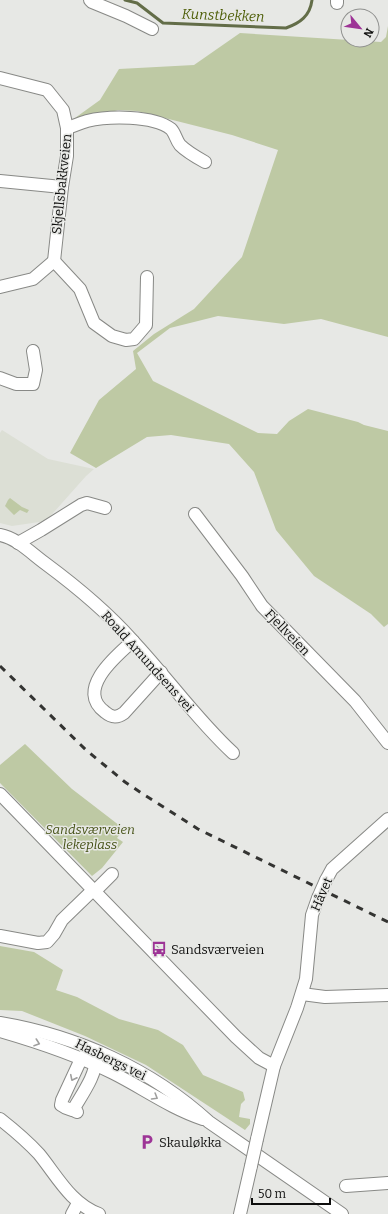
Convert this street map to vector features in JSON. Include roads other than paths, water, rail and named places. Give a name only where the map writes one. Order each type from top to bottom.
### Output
[{"type":"street","points":[[90,0],[152,29]]},
{"type":"street","name":"Skjellsbakkveien","points":[[0,78],[47,90],[63,110],[67,128],[67,156],[54,261]]},
{"type":"street","points":[[67,128],[88,121],[121,117],[161,124],[172,130],[179,144],[187,151],[205,162]]},
{"type":"street","points":[[0,181],[62,187]]},
{"type":"street","points":[[0,287],[32,279],[54,261],[80,289],[94,323],[112,336],[126,340],[134,339],[146,325],[147,277]]},
{"type":"street","points":[[0,378],[16,384],[33,384],[36,370],[33,351]]},
{"type":"street","points":[[18,543],[81,505],[87,504],[105,508]]},
{"type":"street","name":"Fjellveien","points":[[195,514],[242,576],[262,606],[355,701],[388,742]]},
{"type":"street","name":"Roald Amundsens vei","points":[[0,535],[18,543],[92,601],[133,640],[212,734],[233,753]]},
{"type":"street","points":[[133,640],[109,665],[97,681],[94,699],[100,708],[107,714],[114,717],[119,717],[161,672]]},
{"type":"street","points":[[0,794],[236,1037],[259,1058],[274,1066]]},
{"type":"street","name":"Håvet","points":[[240,1214],[251,1166],[260,1137],[274,1066],[302,994],[308,969],[312,915],[318,898],[332,869],[388,819]]},
{"type":"street","points":[[0,936],[38,943],[47,942],[54,934],[62,920],[112,874]]},
{"type":"street","points":[[302,994],[325,997],[388,996]]},
{"type":"street","name":"Hasbergs vei","points":[[0,1023],[52,1034],[94,1049],[119,1060],[144,1074],[191,1105],[209,1122],[342,1214]]},
{"type":"street","name":"Hasbergs vei","points":[[0,1031],[32,1041],[96,1065],[125,1079],[186,1113],[209,1122]]},
{"type":"street","points":[[94,1049],[96,1065],[73,1110],[61,1105],[82,1059],[94,1049]]},
{"type":"street","points":[[0,1119],[13,1129],[38,1153],[78,1202],[88,1210],[99,1214]]},
{"type":"street","points":[[346,1186],[388,1183]]},
{"type":"street","points":[[72,1214],[78,1202]]},
{"type":"waterway","name":"Kunstbekken","points":[[125,0],[137,3],[163,23],[286,28],[296,24],[307,15],[312,0]]},
{"type":"railway","points":[[0,666],[86,750],[125,782],[143,794],[198,829],[388,922]]},
{"type":"place","name":"Sandsværveien","points":[[159,949]]},
{"type":"place","name":"Skauløkka","points":[[147,1142]]},
{"type":"park label","name":"Sandsværveien lekeplass","points":[[90,836]]}]
